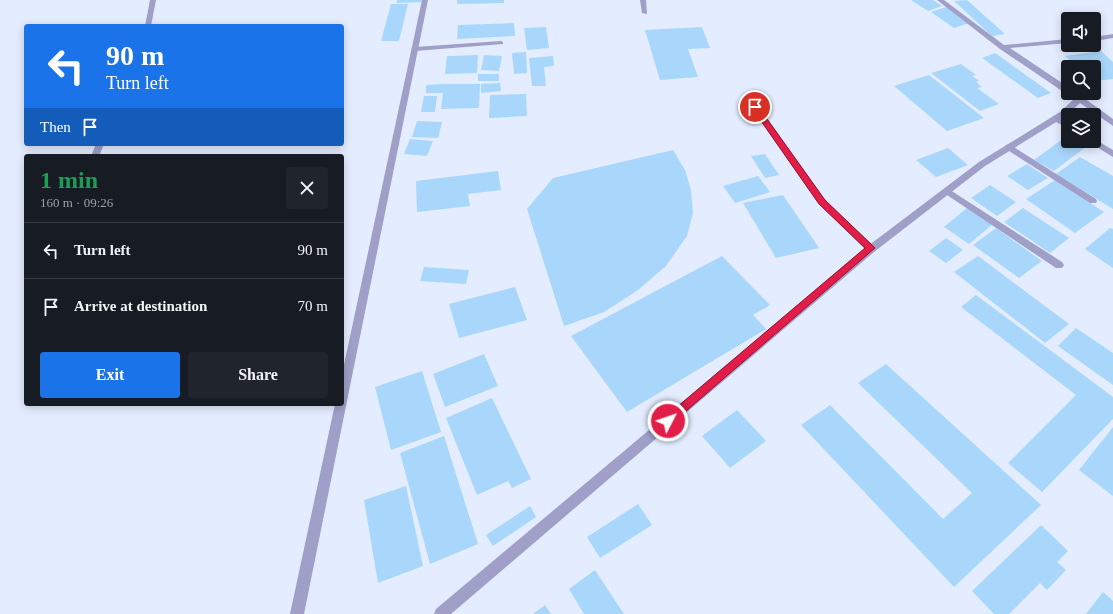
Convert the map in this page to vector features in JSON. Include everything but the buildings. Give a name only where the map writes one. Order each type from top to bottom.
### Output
[{"type":"street","points":[[148,24],[153,0]]},
{"type":"street","points":[[344,390],[426,0]]},
{"type":"street","points":[[643,0],[645,13]]},
{"type":"street","points":[[940,0],[1003,47],[1061,86]]},
{"type":"street","points":[[1101,38],[1113,36]]},
{"type":"street","points":[[1003,47],[1061,42]]},
{"type":"street","points":[[415,49],[501,43]]},
{"type":"street","points":[[441,614],[871,248],[982,164],[1055,118],[1068,100]]},
{"type":"street","points":[[1081,100],[1113,123]]},
{"type":"street","points":[[755,107],[822,202],[871,248]]},
{"type":"street","points":[[1055,118],[1061,122]]},
{"type":"street","points":[[1101,146],[1113,154]]},
{"type":"street","points":[[1009,147],[1093,201]]},
{"type":"street","points":[[947,191],[1059,265]]},
{"type":"street","points":[[297,614],[341,406]]},
{"type":"route","points":[[668,421],[871,248],[822,202],[755,107]]}]
